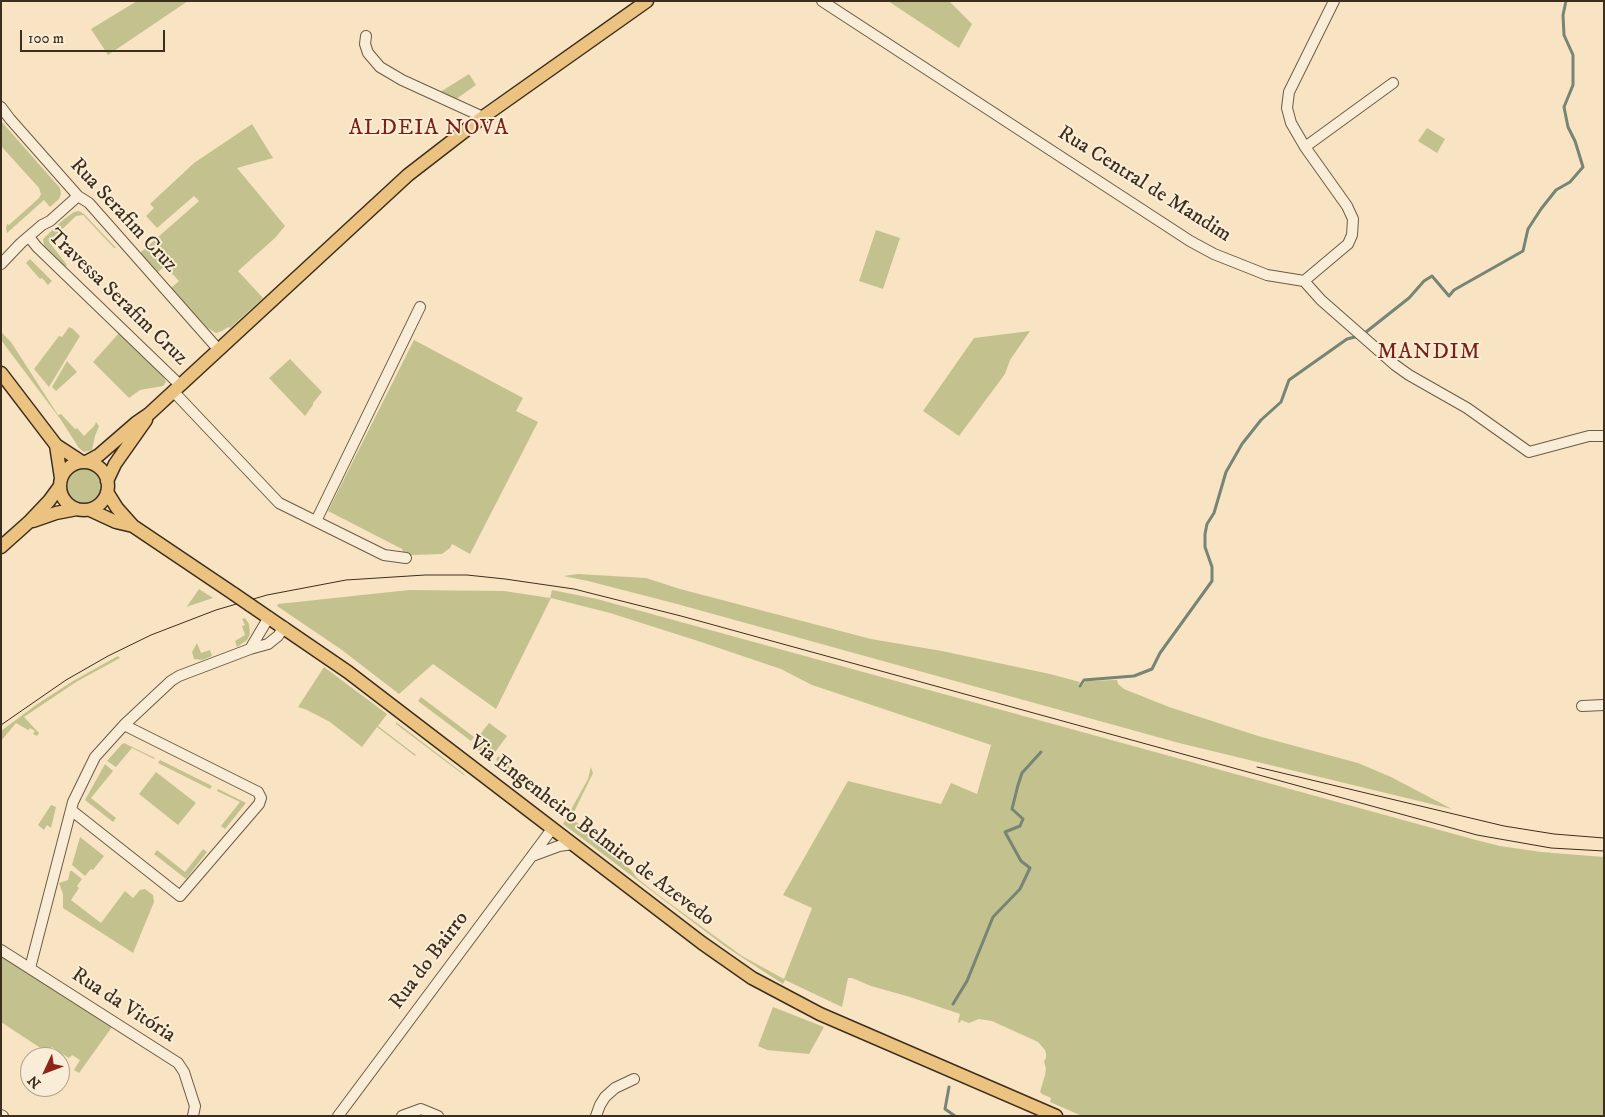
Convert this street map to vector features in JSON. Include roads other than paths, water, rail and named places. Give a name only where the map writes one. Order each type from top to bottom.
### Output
[{"type":"main road","points":[[2,546],[49,501],[69,467],[99,456],[136,422],[149,414],[408,175],[483,117],[647,1]]},
{"type":"main road","points":[[1,373],[56,445],[84,462],[100,468],[107,486]]},
{"type":"main road","points":[[30,521],[56,513],[83,510],[101,503],[116,464],[149,414]]},
{"type":"main road","points":[[56,445],[63,499],[69,505],[83,510]]},
{"type":"main road","name":"Via Engenheiro Belmiro de Azevedo","points":[[107,486],[117,508],[133,526],[284,627],[356,678],[726,961],[779,993],[820,1014],[1056,1116]]},
{"type":"main road","name":"Via Engenheiro Belmiro de Azevedo","points":[[83,510],[133,526]]},
{"type":"street","name":"Rua Central de Mandim","points":[[822,1],[1190,241],[1214,254],[1267,276],[1304,281]]},
{"type":"street","points":[[1334,1],[1289,92],[1287,108],[1291,123],[1305,147],[1347,206],[1353,219],[1352,235],[1348,244],[1304,281],[1321,300],[1395,365],[1467,408],[1529,452],[1589,436],[1604,436]]},
{"type":"street","points":[[366,36],[365,44],[368,53],[380,67],[427,92],[483,117]]},
{"type":"street","points":[[1305,147],[1393,83]]},
{"type":"street","name":"Rua Serafim Cruz","points":[[1,106],[10,119],[78,196],[89,203],[218,349]]},
{"type":"street","points":[[1,264],[42,225],[50,221],[78,196]]},
{"type":"street","name":"Travessa Serafim Cruz","points":[[29,237],[176,388],[279,503],[384,555],[406,558]]},
{"type":"street","points":[[316,521],[420,307]]},
{"type":"street","points":[[250,649],[269,617]]},
{"type":"street","points":[[30,968],[71,810],[95,757],[124,724],[171,681],[179,676],[250,649],[261,647],[274,640],[284,627]]},
{"type":"street","points":[[1582,706],[1594,707],[1604,705]]},
{"type":"street","points":[[71,810],[180,896],[258,805],[260,795],[258,792],[124,724]]},
{"type":"street","name":"Rua do Bairro","points":[[338,1116],[552,828]]},
{"type":"street","points":[[531,857],[559,846],[573,844]]},
{"type":"street","name":"Rua da Vitória","points":[[1,950],[178,1063],[188,1082],[195,1106],[194,1115]]},
{"type":"street","points":[[596,1116],[605,1097],[615,1088],[634,1079]]},
{"type":"street","points":[[402,1116],[421,1109],[438,1116]]},
{"type":"waterway","points":[[1366,332],[1409,298],[1424,281],[1432,276],[1449,296],[1454,290],[1523,251],[1528,229],[1541,209],[1556,190],[1570,182],[1583,167],[1575,141],[1568,127],[1564,107],[1573,85],[1573,55],[1564,35],[1563,15],[1566,1]]},
{"type":"waterway","points":[[1080,686],[1084,680],[1134,676],[1152,669],[1160,653],[1212,581],[1212,567],[1205,547],[1207,524],[1214,513],[1226,472],[1242,444],[1261,420],[1281,402],[1289,380],[1347,339],[1355,337]]},
{"type":"waterway","points":[[953,1004],[967,981],[993,917],[1020,889],[1030,868],[1021,861],[1005,832],[1020,826],[1023,819],[1012,809],[1018,785],[1022,773],[1041,752]]},
{"type":"waterway","points":[[949,1087],[945,1109],[955,1116]]},
{"type":"tram line","points":[[1,725],[66,680],[108,656],[151,635],[216,610],[267,595],[346,580],[425,575],[467,575],[574,589],[681,616],[1477,835],[1551,848],[1604,851]]},
{"type":"tram line","points":[[1257,767],[1504,826],[1554,834],[1604,838]]},
{"type":"district","name":"ALDEIA NOVA","points":[[429,129]]},
{"type":"district","name":"MANDIM","points":[[1429,353]]}]
